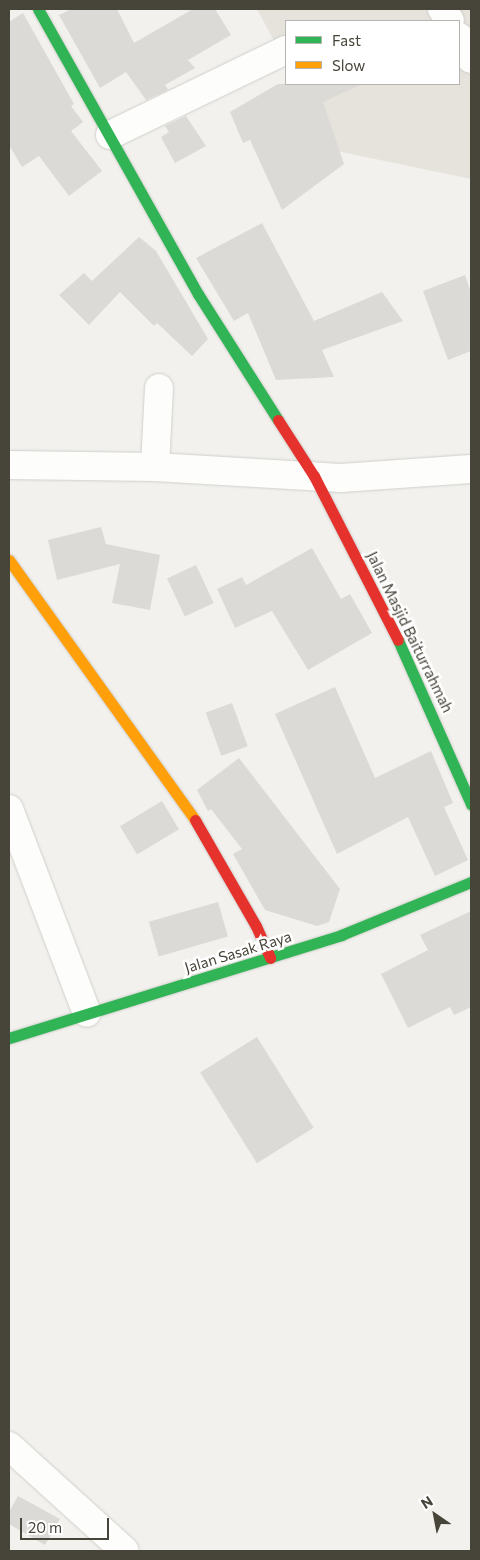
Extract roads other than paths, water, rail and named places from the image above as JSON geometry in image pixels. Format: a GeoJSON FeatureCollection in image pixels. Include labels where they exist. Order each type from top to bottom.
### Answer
{"type":"FeatureCollection","features":[{"type":"Feature","properties":{"kind":"street","name":"Jalan Masjid Baiturrahmah"},"geometry":{"type":"LineString","coordinates":[[38,9],[198,294],[314,476],[407,656],[471,804]]}},
{"type":"Feature","properties":{"kind":"street"},"geometry":{"type":"LineString","coordinates":[[442,9],[449,20]]}},
{"type":"Feature","properties":{"kind":"street"},"geometry":{"type":"LineString","coordinates":[[460,39],[471,59]]}},
{"type":"Feature","properties":{"kind":"street"},"geometry":{"type":"LineString","coordinates":[[110,135],[285,50]]}},
{"type":"Feature","properties":{"kind":"street"},"geometry":{"type":"LineString","coordinates":[[155,467],[159,388]]}},
{"type":"Feature","properties":{"kind":"street"},"geometry":{"type":"LineString","coordinates":[[9,465],[155,467],[314,476],[373,477],[471,469]]}},
{"type":"Feature","properties":{"kind":"street"},"geometry":{"type":"LineString","coordinates":[[9,560],[191,813],[252,918],[270,958]]}},
{"type":"Feature","properties":{"kind":"street"},"geometry":{"type":"LineString","coordinates":[[9,809],[87,1012]]}},
{"type":"Feature","properties":{"kind":"street","name":"Jalan Sasak Raya"},"geometry":{"type":"LineString","coordinates":[[9,1038],[87,1012],[341,935],[471,882]]}},
{"type":"Feature","properties":{"kind":"street"},"geometry":{"type":"LineString","coordinates":[[9,1446],[125,1551]]}}]}
